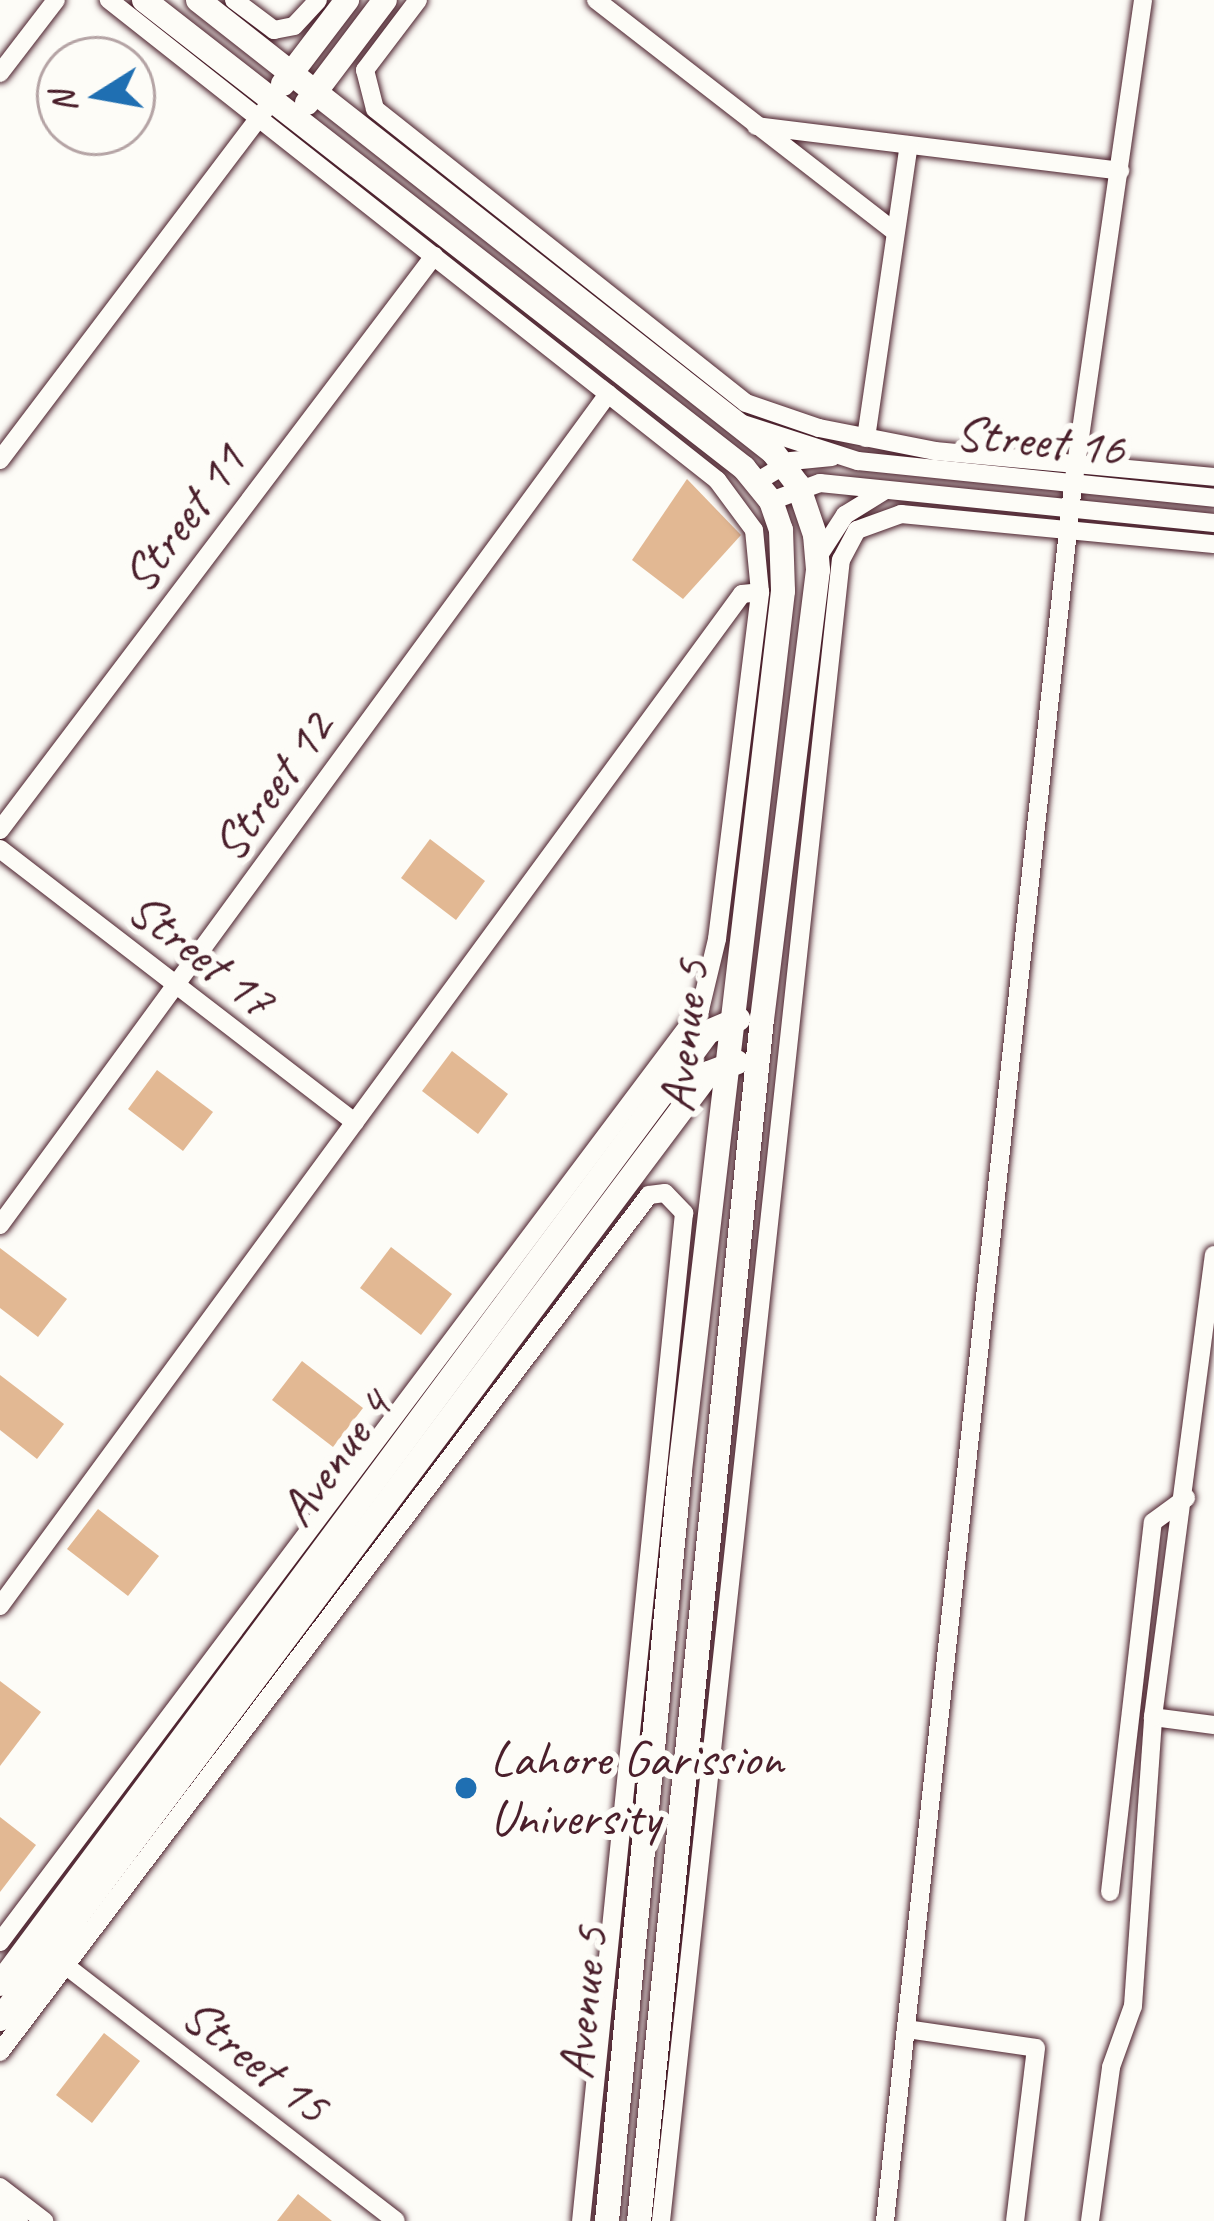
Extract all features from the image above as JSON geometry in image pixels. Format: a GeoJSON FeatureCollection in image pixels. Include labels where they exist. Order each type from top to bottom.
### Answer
{"type":"FeatureCollection","features":[{"type":"Feature","properties":{"kind":"main road"},"geometry":{"type":"LineString","coordinates":[[144,0],[266,110],[296,118],[764,491]]}},
{"type":"Feature","properties":{"kind":"main road"},"geometry":{"type":"LineString","coordinates":[[198,0],[253,30],[292,73],[736,422],[791,475]]}},
{"type":"Feature","properties":{"kind":"main road"},"geometry":{"type":"LineString","coordinates":[[266,110],[292,73],[319,11],[347,0]]}},
{"type":"Feature","properties":{"kind":"main road"},"geometry":{"type":"LineString","coordinates":[[296,118],[385,0]]}},
{"type":"Feature","properties":{"kind":"main road","name":"Avenue 5"},"geometry":{"type":"LineString","coordinates":[[639,2221],[757,1064],[819,555],[791,475]]}},
{"type":"Feature","properties":{"kind":"main road","name":"Avenue 5"},"geometry":{"type":"LineString","coordinates":[[607,2221],[730,1018],[783,591],[781,530],[764,491]]}},
{"type":"Feature","properties":{"kind":"main road"},"geometry":{"type":"LineString","coordinates":[[730,1018],[762,1019]]}},
{"type":"Feature","properties":{"kind":"main road","name":"Avenue 4"},"geometry":{"type":"LineString","coordinates":[[0,1984],[708,1032],[730,1018]]}},
{"type":"Feature","properties":{"kind":"main road"},"geometry":{"type":"LineString","coordinates":[[727,1061],[757,1064]]}},
{"type":"Feature","properties":{"kind":"main road","name":"Avenue 4"},"geometry":{"type":"LineString","coordinates":[[0,2019],[709,1073],[727,1061]]}},
{"type":"Feature","properties":{"kind":"main road"},"geometry":{"type":"LineString","coordinates":[[0,2209],[16,2221]]}},
{"type":"Feature","properties":{"kind":"street"},"geometry":{"type":"LineString","coordinates":[[0,73],[56,0]]}},
{"type":"Feature","properties":{"kind":"street"},"geometry":{"type":"LineString","coordinates":[[0,1942],[7,1918],[700,1010],[717,939],[760,592],[754,530],[733,496],[434,256],[266,110],[109,0]]}},
{"type":"Feature","properties":{"kind":"street"},"geometry":{"type":"LineString","coordinates":[[234,0],[253,30],[284,30],[319,11]]}},
{"type":"Feature","properties":{"kind":"street"},"geometry":{"type":"LineString","coordinates":[[418,0],[365,70],[375,109],[724,389],[779,417],[866,438],[1214,477]]}},
{"type":"Feature","properties":{"kind":"street"},"geometry":{"type":"LineString","coordinates":[[596,0],[895,232]]}},
{"type":"Feature","properties":{"kind":"street"},"geometry":{"type":"LineString","coordinates":[[885,2221],[1073,486],[1143,0]]}},
{"type":"Feature","properties":{"kind":"street"},"geometry":{"type":"LineString","coordinates":[[0,460],[266,110]]}},
{"type":"Feature","properties":{"kind":"street"},"geometry":{"type":"LineString","coordinates":[[754,126],[1120,171]]}},
{"type":"Feature","properties":{"kind":"street"},"geometry":{"type":"LineString","coordinates":[[866,438],[910,145]]}},
{"type":"Feature","properties":{"kind":"street","name":"Street 11"},"geometry":{"type":"LineString","coordinates":[[0,830],[434,256]]}},
{"type":"Feature","properties":{"kind":"street","name":"Street 12"},"geometry":{"type":"LineString","coordinates":[[0,1225],[608,394]]}},
{"type":"Feature","properties":{"kind":"street"},"geometry":{"type":"LineString","coordinates":[[736,422],[814,442],[832,457],[764,491]]}},
{"type":"Feature","properties":{"kind":"street","name":"Street 16"},"geometry":{"type":"LineString","coordinates":[[832,457],[1214,498]]}},
{"type":"Feature","properties":{"kind":"street","name":"Street 16"},"geometry":{"type":"LineString","coordinates":[[791,475],[1070,518],[1214,523]]}},
{"type":"Feature","properties":{"kind":"street","name":"Street 16"},"geometry":{"type":"LineString","coordinates":[[819,555],[845,515],[884,491]]}},
{"type":"Feature","properties":{"kind":"street"},"geometry":{"type":"LineString","coordinates":[[661,2221],[842,560],[857,530],[882,516],[1070,518],[1214,544]]}},
{"type":"Feature","properties":{"kind":"street"},"geometry":{"type":"LineString","coordinates":[[0,1606],[742,594],[760,592]]}},
{"type":"Feature","properties":{"kind":"street","name":"Street 17"},"geometry":{"type":"LineString","coordinates":[[0,850],[356,1122]]}},
{"type":"Feature","properties":{"kind":"street"},"geometry":{"type":"LineString","coordinates":[[0,2052],[649,1195],[674,1197],[684,1213],[673,1347],[581,2221]]}},
{"type":"Feature","properties":{"kind":"street"},"geometry":{"type":"LineString","coordinates":[[1090,2221],[1111,2067],[1133,2006],[1153,1717],[1186,1498],[1214,1255]]}},
{"type":"Feature","properties":{"kind":"street"},"geometry":{"type":"LineString","coordinates":[[1110,1892],[1153,1522],[1186,1498]]}},
{"type":"Feature","properties":{"kind":"street"},"geometry":{"type":"LineString","coordinates":[[1153,1717],[1214,1725]]}},
{"type":"Feature","properties":{"kind":"street","name":"Street 15"},"geometry":{"type":"LineString","coordinates":[[64,1965],[397,2221]]}},
{"type":"Feature","properties":{"kind":"street"},"geometry":{"type":"LineString","coordinates":[[907,2029],[1036,2048],[1015,2221]]}},
{"type":"Feature","properties":{"kind":"street"},"geometry":{"type":"LineString","coordinates":[[0,2187],[44,2221]]}},
{"type":"Feature","properties":{"kind":"building"},"geometry":{"type":"Polygon","coordinates":[[[687,479],[741,535],[683,599],[632,560],[687,479]]]}},
{"type":"Feature","properties":{"kind":"building"},"geometry":{"type":"Polygon","coordinates":[[[430,839],[485,881],[456,920],[401,878],[430,839]]]}},
{"type":"Feature","properties":{"kind":"building"},"geometry":{"type":"Polygon","coordinates":[[[452,1051],[508,1094],[478,1134],[422,1091],[452,1051]]]}},
{"type":"Feature","properties":{"kind":"building"},"geometry":{"type":"Polygon","coordinates":[[[157,1070],[213,1112],[183,1151],[128,1109],[157,1070]]]}},
{"type":"Feature","properties":{"kind":"building"},"geometry":{"type":"Polygon","coordinates":[[[391,1247],[452,1294],[421,1335],[360,1288],[391,1247]]]}},
{"type":"Feature","properties":{"kind":"building"},"geometry":{"type":"Polygon","coordinates":[[[0,1248],[67,1299],[38,1337],[0,1308],[0,1248]]]}},
{"type":"Feature","properties":{"kind":"building"},"geometry":{"type":"Polygon","coordinates":[[[302,1361],[363,1408],[333,1447],[272,1400],[302,1361]]]}},
{"type":"Feature","properties":{"kind":"building"},"geometry":{"type":"Polygon","coordinates":[[[0,1375],[64,1424],[37,1459],[0,1430],[0,1375]]]}},
{"type":"Feature","properties":{"kind":"building"},"geometry":{"type":"Polygon","coordinates":[[[98,1509],[159,1556],[128,1596],[67,1549],[98,1509]]]}},
{"type":"Feature","properties":{"kind":"building"},"geometry":{"type":"Polygon","coordinates":[[[0,1681],[41,1712],[0,1766],[0,1681]]]}},
{"type":"Feature","properties":{"kind":"building"},"geometry":{"type":"Polygon","coordinates":[[[0,1817],[36,1845],[0,1892],[0,1817]]]}},
{"type":"Feature","properties":{"kind":"building"},"geometry":{"type":"Polygon","coordinates":[[[104,2033],[140,2061],[92,2123],[56,2095],[104,2033]]]}},
{"type":"Feature","properties":{"kind":"building"},"geometry":{"type":"Polygon","coordinates":[[[298,2194],[332,2221],[277,2221],[298,2194]]]}},
{"type":"Feature","properties":{"kind":"place","name":"Lahore Garission University"},"geometry":{"type":"Point","coordinates":[466,1788]}}]}
